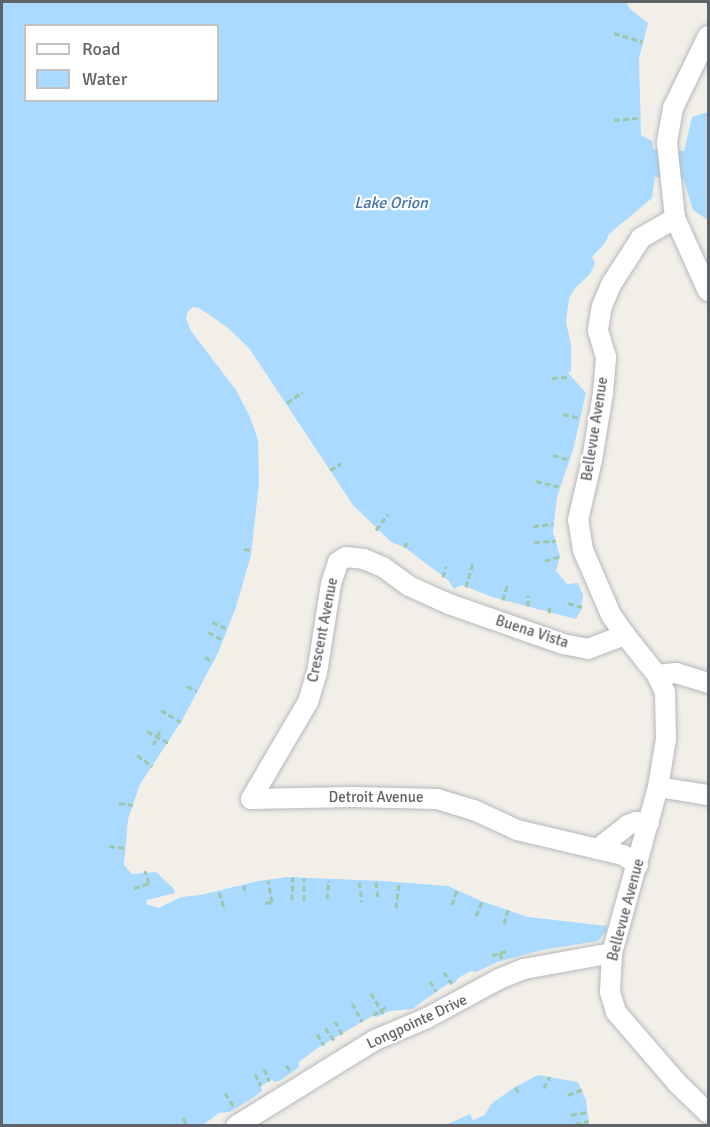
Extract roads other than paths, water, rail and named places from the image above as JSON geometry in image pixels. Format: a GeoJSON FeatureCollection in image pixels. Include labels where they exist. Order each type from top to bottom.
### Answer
{"type":"FeatureCollection","features":[{"type":"Feature","properties":{"kind":"street"},"geometry":{"type":"LineString","coordinates":[[708,36],[673,108],[667,143],[673,209],[708,291]]}},
{"type":"Feature","properties":{"kind":"street","name":"Bellevue Avenue"},"geometry":{"type":"LineString","coordinates":[[625,635],[612,615],[583,550],[578,520],[592,460],[603,393],[606,357],[598,330],[602,306],[612,284],[641,238],[673,209]]}},
{"type":"Feature","properties":{"kind":"street","name":"Buena Vista"},"geometry":{"type":"LineString","coordinates":[[346,557],[364,559],[383,567],[409,586],[449,604],[563,644],[588,649],[625,635]]}},
{"type":"Feature","properties":{"kind":"street","name":"Crescent Avenue"},"geometry":{"type":"LineString","coordinates":[[251,799],[308,702],[317,674],[331,584],[339,562],[346,557]]}},
{"type":"Feature","properties":{"kind":"street"},"geometry":{"type":"LineString","coordinates":[[625,635],[657,675],[676,673],[708,682]]}},
{"type":"Feature","properties":{"kind":"street","name":"Bellevue Avenue"},"geometry":{"type":"LineString","coordinates":[[657,675],[665,692],[666,739],[649,823],[612,953],[610,992],[616,1012],[679,1085],[708,1113]]}},
{"type":"Feature","properties":{"kind":"street"},"geometry":{"type":"LineString","coordinates":[[658,787],[708,795]]}},
{"type":"Feature","properties":{"kind":"street","name":"Detroit Avenue"},"geometry":{"type":"LineString","coordinates":[[251,799],[394,797],[437,799],[467,808],[517,830],[600,847],[623,855],[638,865]]}},
{"type":"Feature","properties":{"kind":"street"},"geometry":{"type":"LineString","coordinates":[[600,847],[628,825],[636,822],[649,823]]}},
{"type":"Feature","properties":{"kind":"street","name":"Longpointe Drive"},"geometry":{"type":"LineString","coordinates":[[235,1117],[375,1040],[427,1018],[499,979],[524,969],[612,953]]}},
{"type":"Feature","properties":{"kind":"street"},"geometry":{"type":"LineString","coordinates":[[705,1125],[708,1122]]}},
{"type":"Feature","properties":{"kind":"water","name":"Lake Orion"},"geometry":{"type":"Polygon","coordinates":[[[2,2],[626,2],[631,10],[648,23],[639,59],[641,135],[652,141],[653,149],[684,151],[692,117],[708,112],[708,220],[693,210],[683,178],[655,177],[652,198],[609,234],[605,243],[592,257],[595,263],[590,274],[576,287],[569,298],[566,322],[571,345],[571,371],[568,373],[586,393],[573,450],[557,497],[553,532],[560,556],[556,571],[567,584],[578,583],[583,595],[581,610],[576,619],[492,597],[462,585],[454,589],[448,580],[404,547],[391,542],[353,505],[249,348],[227,327],[199,308],[193,307],[188,311],[186,318],[191,331],[236,390],[250,417],[258,440],[259,483],[251,555],[236,607],[218,653],[181,722],[140,784],[128,819],[124,865],[132,874],[156,872],[173,888],[175,893],[147,900],[146,904],[159,908],[181,897],[288,877],[383,881],[448,886],[481,901],[528,917],[607,926],[606,932],[598,941],[542,950],[500,961],[476,972],[471,971],[458,978],[455,983],[449,983],[412,1009],[390,1011],[377,1017],[374,1015],[319,1047],[299,1062],[299,1067],[281,1080],[275,1082],[272,1080],[261,1086],[262,1091],[257,1095],[230,1112],[219,1113],[203,1125],[2,1126],[2,2]]]}},
{"type":"Feature","properties":{"kind":"water"},"geometry":{"type":"Polygon","coordinates":[[[538,1075],[578,1082],[586,1100],[589,1125],[446,1125],[470,1114],[473,1120],[485,1115],[491,1104],[515,1087],[538,1075]]]}}]}
